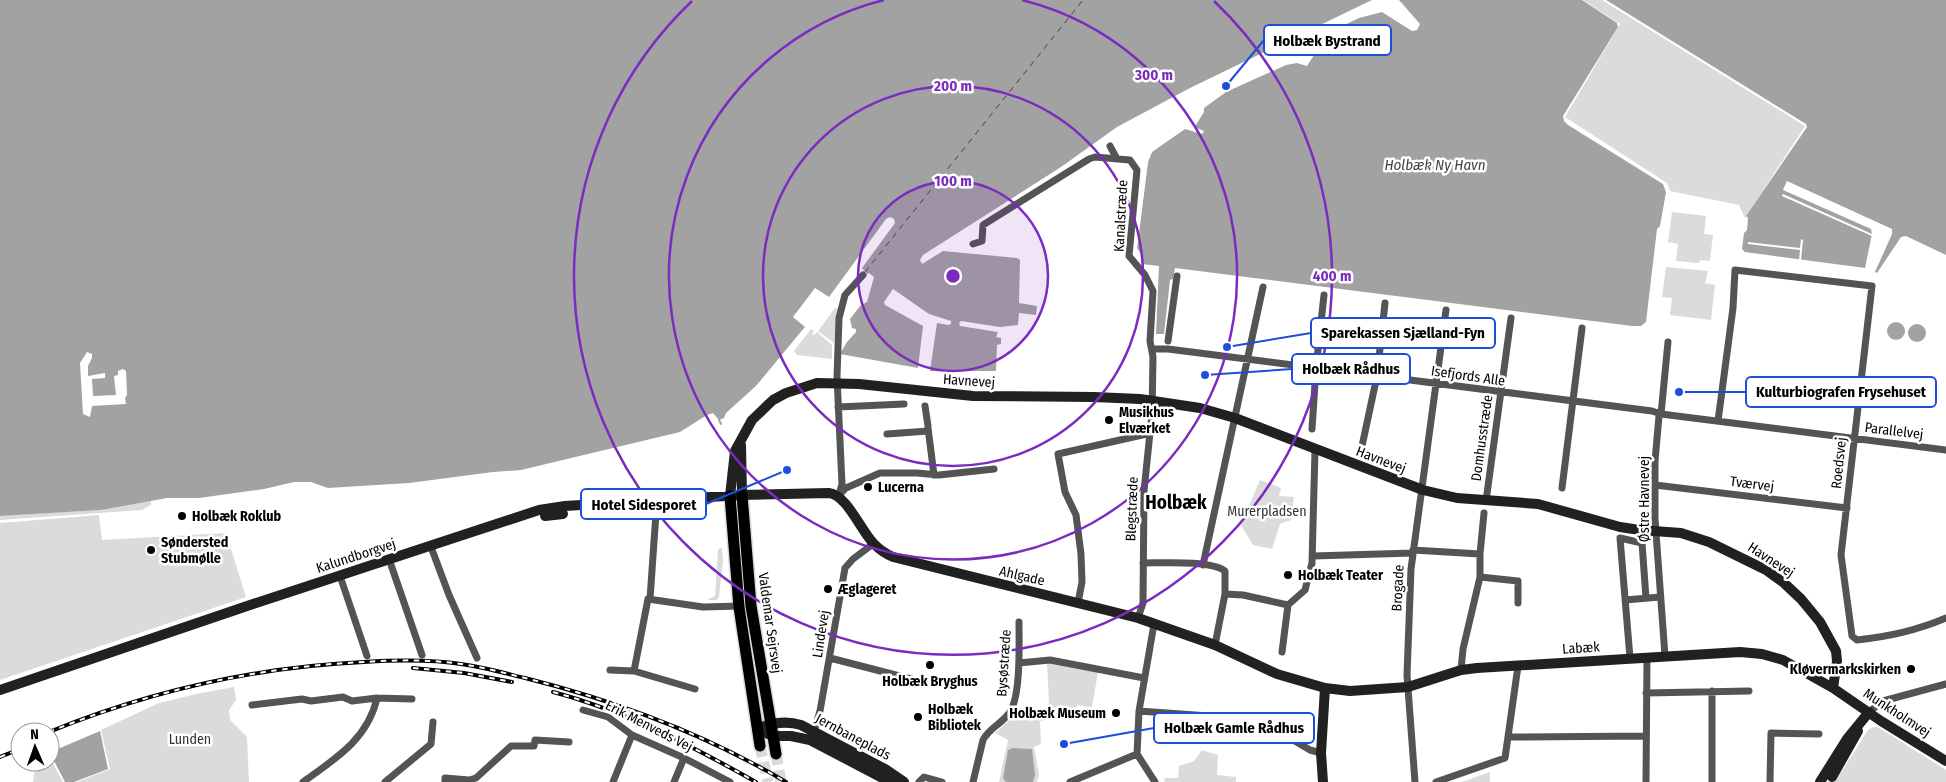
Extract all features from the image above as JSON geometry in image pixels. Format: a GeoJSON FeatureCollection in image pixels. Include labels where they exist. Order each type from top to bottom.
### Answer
{"type":"FeatureCollection","features":[{"type":"Feature","properties":{"kind":"main road","name":"Valdemar Sejrsvej"},"geometry":{"type":"LineString","coordinates":[[742,495],[745,606],[776,754]]}},
{"type":"Feature","properties":{"kind":"main road","name":"Valdemar Sejrsvej"},"geometry":{"type":"LineString","coordinates":[[730,496],[745,606],[760,746]]}},
{"type":"Feature","properties":{"kind":"street"},"geometry":{"type":"LineString","coordinates":[[1110,146],[1117,159]]}},
{"type":"Feature","properties":{"kind":"street","name":"Kanalstræde"},"geometry":{"type":"LineString","coordinates":[[973,244],[982,241],[983,225],[1089,159],[1095,157],[1130,160],[1137,170],[1129,256],[1149,274],[1153,291],[1150,341],[1152,349],[1153,400]]}},
{"type":"Feature","properties":{"kind":"street","name":"Roedsvej"},"geometry":{"type":"LineString","coordinates":[[1718,421],[1735,270],[1872,286],[1841,563],[1852,636],[1857,640],[1917,629],[1946,618]]}},
{"type":"Feature","properties":{"kind":"street"},"geometry":{"type":"LineString","coordinates":[[839,496],[842,484],[837,382],[839,318],[845,295],[863,275]]}},
{"type":"Feature","properties":{"kind":"street"},"geometry":{"type":"LineString","coordinates":[[1168,341],[1177,276]]}},
{"type":"Feature","properties":{"kind":"street"},"geometry":{"type":"LineString","coordinates":[[1202,565],[1263,287]]}},
{"type":"Feature","properties":{"kind":"street"},"geometry":{"type":"LineString","coordinates":[[1312,429],[1324,295]]}},
{"type":"Feature","properties":{"kind":"street"},"geometry":{"type":"LineString","coordinates":[[1362,446],[1377,376],[1385,303]]}},
{"type":"Feature","properties":{"kind":"street","name":"Brogade"},"geometry":{"type":"LineString","coordinates":[[1415,782],[1408,687],[1413,551],[1423,490],[1446,310]]}},
{"type":"Feature","properties":{"kind":"street","name":"Domhusstræde"},"geometry":{"type":"LineString","coordinates":[[1486,501],[1511,318]]}},
{"type":"Feature","properties":{"kind":"street"},"geometry":{"type":"LineString","coordinates":[[1562,488],[1582,328]]}},
{"type":"Feature","properties":{"kind":"street","name":"Østre Havnevej"},"geometry":{"type":"LineString","coordinates":[[1665,656],[1654,485],[1668,342]]}},
{"type":"Feature","properties":{"kind":"street","name":"Isefjords Alle"},"geometry":{"type":"LineString","coordinates":[[1152,349],[1168,349],[1652,411],[1661,414]]}},
{"type":"Feature","properties":{"kind":"street","name":"Havnevej"},"geometry":{"type":"LineString","coordinates":[[730,496],[733,458],[736,447],[750,423],[760,411],[786,393],[817,383],[837,382],[973,396],[1094,397],[1153,400],[1200,408],[1235,418],[1423,490],[1457,498],[1538,504],[1620,527],[1681,533],[1709,542],[1742,557],[1784,583],[1801,599],[1820,622],[1833,644],[1837,661],[1834,688]]}},
{"type":"Feature","properties":{"kind":"street","name":"Blegstræde"},"geometry":{"type":"LineString","coordinates":[[1138,618],[1143,603],[1144,491],[1153,400]]}},
{"type":"Feature","properties":{"kind":"street"},"geometry":{"type":"LineString","coordinates":[[838,407],[904,404]]}},
{"type":"Feature","properties":{"kind":"street"},"geometry":{"type":"LineString","coordinates":[[925,406],[934,475]]}},
{"type":"Feature","properties":{"kind":"street","name":"Parallelvej"},"geometry":{"type":"LineString","coordinates":[[1661,414],[1946,450]]}},
{"type":"Feature","properties":{"kind":"street"},"geometry":{"type":"LineString","coordinates":[[887,434],[928,428]]}},
{"type":"Feature","properties":{"kind":"street"},"geometry":{"type":"LineString","coordinates":[[1078,603],[1082,582],[1081,554],[1076,515],[1065,492],[1058,454],[1151,433]]}},
{"type":"Feature","properties":{"kind":"street","name":"Havnevej"},"geometry":{"type":"LineString","coordinates":[[742,495],[740,458],[743,437]]}},
{"type":"Feature","properties":{"kind":"street"},"geometry":{"type":"LineString","coordinates":[[1282,652],[1288,605],[1305,590],[1313,556],[1312,523],[1315,450]]}},
{"type":"Feature","properties":{"kind":"street"},"geometry":{"type":"LineString","coordinates":[[839,496],[846,488],[880,473],[934,475],[994,469]]}},
{"type":"Feature","properties":{"kind":"street","name":"Tværvej"},"geometry":{"type":"LineString","coordinates":[[1654,485],[1847,508]]}},
{"type":"Feature","properties":{"kind":"street"},"geometry":{"type":"LineString","coordinates":[[730,496],[829,493],[839,496]]}},
{"type":"Feature","properties":{"kind":"street","name":"Kalundborgvej"},"geometry":{"type":"LineString","coordinates":[[0,690],[539,510],[566,506],[730,496]]}},
{"type":"Feature","properties":{"kind":"street","name":"Ahlgade"},"geometry":{"type":"LineString","coordinates":[[839,496],[873,544],[893,558],[1138,618],[1215,645],[1277,674],[1325,688]]}},
{"type":"Feature","properties":{"kind":"street"},"geometry":{"type":"LineString","coordinates":[[1461,670],[1463,648],[1480,577],[1484,512]]}},
{"type":"Feature","properties":{"kind":"street"},"geometry":{"type":"LineString","coordinates":[[634,671],[649,599],[656,513]]}},
{"type":"Feature","properties":{"kind":"street"},"geometry":{"type":"LineString","coordinates":[[524,515],[536,518],[563,514]]}},
{"type":"Feature","properties":{"kind":"street"},"geometry":{"type":"LineString","coordinates":[[1630,658],[1620,538],[1642,543],[1646,598]]}},
{"type":"Feature","properties":{"kind":"street","name":"Lindevej"},"geometry":{"type":"LineString","coordinates":[[812,736],[820,711],[845,568],[853,559],[873,544]]}},
{"type":"Feature","properties":{"kind":"street"},"geometry":{"type":"LineString","coordinates":[[432,546],[449,595],[477,658]]}},
{"type":"Feature","properties":{"kind":"street"},"geometry":{"type":"LineString","coordinates":[[1313,556],[1413,551],[1480,554]]}},
{"type":"Feature","properties":{"kind":"street"},"geometry":{"type":"LineString","coordinates":[[389,559],[422,655]]}},
{"type":"Feature","properties":{"kind":"street"},"geometry":{"type":"LineString","coordinates":[[1144,564],[1202,565],[1220,567],[1225,571],[1225,594],[1215,645]]}},
{"type":"Feature","properties":{"kind":"street"},"geometry":{"type":"LineString","coordinates":[[340,576],[367,656]]}},
{"type":"Feature","properties":{"kind":"street"},"geometry":{"type":"LineString","coordinates":[[1480,577],[1518,581],[1518,603]]}},
{"type":"Feature","properties":{"kind":"street"},"geometry":{"type":"LineString","coordinates":[[1225,594],[1243,594],[1288,605]]}},
{"type":"Feature","properties":{"kind":"street"},"geometry":{"type":"LineString","coordinates":[[1625,600],[1660,597]]}},
{"type":"Feature","properties":{"kind":"street"},"geometry":{"type":"LineString","coordinates":[[649,599],[703,608],[745,606]]}},
{"type":"Feature","properties":{"kind":"street","name":"Bysøstræde"},"geometry":{"type":"LineString","coordinates":[[973,782],[986,734],[1006,717],[1012,708],[1019,663],[1019,622]]}},
{"type":"Feature","properties":{"kind":"street"},"geometry":{"type":"LineString","coordinates":[[1154,624],[1139,710],[1137,754],[1155,782]]}},
{"type":"Feature","properties":{"kind":"street","name":"Labæk"},"geometry":{"type":"LineString","coordinates":[[1325,688],[1350,691],[1408,687],[1461,670],[1740,652],[1762,654],[1783,660],[1834,688]]}},
{"type":"Feature","properties":{"kind":"street"},"geometry":{"type":"LineString","coordinates":[[1646,782],[1647,657]]}},
{"type":"Feature","properties":{"kind":"street"},"geometry":{"type":"LineString","coordinates":[[830,658],[919,681]]}},
{"type":"Feature","properties":{"kind":"street"},"geometry":{"type":"LineString","coordinates":[[1019,663],[1050,660],[1144,678]]}},
{"type":"Feature","properties":{"kind":"street"},"geometry":{"type":"LineString","coordinates":[[1436,782],[1505,758],[1518,666]]}},
{"type":"Feature","properties":{"kind":"street"},"geometry":{"type":"LineString","coordinates":[[610,670],[634,671],[695,689]]}},
{"type":"Feature","properties":{"kind":"street"},"geometry":{"type":"LineString","coordinates":[[1820,782],[1847,739],[1869,712],[1883,701],[1946,684]]}},
{"type":"Feature","properties":{"kind":"street"},"geometry":{"type":"LineString","coordinates":[[1323,782],[1321,753],[1325,688]]}},
{"type":"Feature","properties":{"kind":"street","name":"Munkholmvej"},"geometry":{"type":"LineString","coordinates":[[1834,688],[1946,761]]}},
{"type":"Feature","properties":{"kind":"street"},"geometry":{"type":"LineString","coordinates":[[1712,691],[1712,782]]}},
{"type":"Feature","properties":{"kind":"street"},"geometry":{"type":"LineString","coordinates":[[1646,693],[1749,691]]}},
{"type":"Feature","properties":{"kind":"street"},"geometry":{"type":"LineString","coordinates":[[252,705],[302,699],[311,701],[343,697],[352,701],[377,698],[412,699]]}},
{"type":"Feature","properties":{"kind":"street"},"geometry":{"type":"LineString","coordinates":[[303,782],[348,749],[358,738],[370,720],[377,698]]}},
{"type":"Feature","properties":{"kind":"street","name":"Erik Menveds Vej"},"geometry":{"type":"LineString","coordinates":[[583,710],[608,717],[632,735],[684,758],[730,782]]}},
{"type":"Feature","properties":{"kind":"street"},"geometry":{"type":"LineString","coordinates":[[1139,710],[1222,718],[1268,725],[1310,750],[1321,753]]}},
{"type":"Feature","properties":{"kind":"street"},"geometry":{"type":"LineString","coordinates":[[1828,782],[1852,744],[1869,712]]}},
{"type":"Feature","properties":{"kind":"street"},"geometry":{"type":"LineString","coordinates":[[385,782],[431,744],[433,722]]}},
{"type":"Feature","properties":{"kind":"street","name":"Jernbaneplads"},"geometry":{"type":"LineString","coordinates":[[757,729],[771,723],[793,723],[890,782]]}},
{"type":"Feature","properties":{"kind":"street","name":"Jernbaneplads"},"geometry":{"type":"LineString","coordinates":[[757,729],[773,736],[812,736],[885,769],[902,781]]}},
{"type":"Feature","properties":{"kind":"street"},"geometry":{"type":"LineString","coordinates":[[1770,782],[1771,733],[1819,734]]}},
{"type":"Feature","properties":{"kind":"street"},"geometry":{"type":"LineString","coordinates":[[613,782],[632,735]]}},
{"type":"Feature","properties":{"kind":"street"},"geometry":{"type":"LineString","coordinates":[[1509,737],[1646,736]]}},
{"type":"Feature","properties":{"kind":"street"},"geometry":{"type":"LineString","coordinates":[[445,782],[445,778],[469,780],[476,778],[511,746],[534,746],[534,740],[569,742]]}},
{"type":"Feature","properties":{"kind":"street"},"geometry":{"type":"LineString","coordinates":[[1070,782],[1137,754]]}},
{"type":"Feature","properties":{"kind":"street"},"geometry":{"type":"LineString","coordinates":[[674,782],[684,758]]}},
{"type":"Feature","properties":{"kind":"street"},"geometry":{"type":"LineString","coordinates":[[922,780],[942,782]]}},
{"type":"Feature","properties":{"kind":"green space"},"geometry":{"type":"Polygon","coordinates":[[[1583,0],[1602,0],[1805,126],[1745,218],[1739,205],[1670,191],[1667,183],[1565,117],[1620,24],[1583,0]]]}},
{"type":"Feature","properties":{"kind":"green space"},"geometry":{"type":"Polygon","coordinates":[[[1672,212],[1706,216],[1704,234],[1713,235],[1710,261],[1700,260],[1699,263],[1676,261],[1678,244],[1668,242],[1672,212]]]}},
{"type":"Feature","properties":{"kind":"green space"},"geometry":{"type":"Polygon","coordinates":[[[1666,267],[1708,271],[1705,283],[1715,285],[1711,320],[1670,315],[1672,298],[1662,297],[1666,267]]]}},
{"type":"Feature","properties":{"kind":"green space"},"geometry":{"type":"Polygon","coordinates":[[[835,308],[837,309],[834,343],[818,331],[835,308]]]}},
{"type":"Feature","properties":{"kind":"green space"},"geometry":{"type":"Polygon","coordinates":[[[811,329],[814,331],[812,334],[814,335],[817,332],[832,345],[832,359],[797,355],[794,351],[811,329]]]}},
{"type":"Feature","properties":{"kind":"green space","name":"Murerpladsen"},"geometry":{"type":"Polygon","coordinates":[[[1260,480],[1281,488],[1279,496],[1294,497],[1291,520],[1280,524],[1272,549],[1253,545],[1241,525],[1260,480]]]}},
{"type":"Feature","properties":{"kind":"green space"},"geometry":{"type":"Polygon","coordinates":[[[151,500],[151,505],[142,510],[0,520],[0,516],[101,510],[151,500]]]}},
{"type":"Feature","properties":{"kind":"green space"},"geometry":{"type":"Polygon","coordinates":[[[99,515],[102,540],[226,533],[246,597],[0,680],[0,523],[99,515]]]}},
{"type":"Feature","properties":{"kind":"green space"},"geometry":{"type":"Polygon","coordinates":[[[722,548],[723,561],[719,597],[717,600],[707,600],[715,596],[718,549],[722,548]]]}},
{"type":"Feature","properties":{"kind":"green space"},"geometry":{"type":"Polygon","coordinates":[[[1047,663],[1098,672],[1092,707],[1077,705],[1074,714],[1040,721],[1041,744],[1034,747],[1039,775],[1037,782],[999,782],[1008,740],[995,733],[1012,718],[1017,708],[1041,712],[1047,710],[1049,701],[1047,663]]]}},
{"type":"Feature","properties":{"kind":"green space","name":"Lunden"},"geometry":{"type":"Polygon","coordinates":[[[234,687],[236,700],[229,710],[230,720],[247,737],[249,782],[77,782],[110,769],[101,730],[159,703],[234,687]]]}},
{"type":"Feature","properties":{"kind":"green space"},"geometry":{"type":"Polygon","coordinates":[[[1878,727],[1946,770],[1946,782],[1835,782],[1868,730],[1878,727]]]}},
{"type":"Feature","properties":{"kind":"green space"},"geometry":{"type":"Polygon","coordinates":[[[1202,750],[1218,755],[1217,775],[1236,777],[1236,782],[1164,782],[1165,778],[1178,778],[1179,766],[1194,761],[1202,750]]]}},
{"type":"Feature","properties":{"kind":"green space"},"geometry":{"type":"Polygon","coordinates":[[[34,772],[58,772],[63,782],[33,782],[34,772]]]}},
{"type":"Feature","properties":{"kind":"green space"},"geometry":{"type":"Polygon","coordinates":[[[1490,772],[1490,782],[1462,782],[1490,772]]]}},
{"type":"Feature","properties":{"kind":"water"},"geometry":{"type":"Polygon","coordinates":[[[0,0],[1372,0],[1190,88],[1117,127],[1061,167],[923,255],[920,260],[922,264],[943,251],[1017,258],[1020,260],[1019,303],[1037,306],[1036,315],[1019,313],[1018,325],[1000,327],[961,321],[959,323],[960,326],[998,332],[996,337],[1001,338],[1001,344],[997,345],[996,371],[930,371],[937,323],[948,325],[951,324],[951,321],[929,314],[893,289],[884,302],[885,305],[923,326],[918,368],[840,354],[856,332],[856,329],[852,328],[850,319],[860,306],[867,302],[874,277],[869,273],[867,274],[862,268],[895,223],[894,219],[890,217],[886,219],[829,297],[815,288],[793,317],[805,327],[757,385],[726,413],[724,418],[719,420],[713,413],[680,432],[521,470],[409,483],[328,488],[311,482],[294,482],[264,489],[199,498],[167,498],[101,510],[0,516],[0,0]]]}},
{"type":"Feature","properties":{"kind":"water","name":"Holbæk Ny Havn"},"geometry":{"type":"Polygon","coordinates":[[[1399,0],[1582,0],[1617,23],[1618,27],[1563,116],[1564,121],[1568,125],[1663,184],[1666,192],[1660,226],[1657,229],[1646,322],[1641,326],[1632,326],[1175,268],[1173,279],[1170,280],[1164,334],[1156,334],[1159,266],[1142,264],[1143,257],[1137,248],[1148,160],[1152,152],[1185,128],[1194,128],[1204,112],[1204,108],[1226,92],[1286,65],[1297,63],[1307,66],[1328,33],[1359,18],[1382,12],[1412,31],[1417,30],[1420,24],[1399,0]]]}},
{"type":"Feature","properties":{"kind":"water"},"geometry":{"type":"Polygon","coordinates":[[[1606,0],[1946,0],[1946,255],[1906,236],[1901,237],[1877,273],[1875,272],[1892,234],[1892,229],[1787,181],[1783,190],[1871,229],[1872,234],[1865,268],[1745,252],[1742,249],[1744,233],[1747,230],[1748,218],[1746,216],[1807,127],[1806,124],[1606,0]]]}},
{"type":"Feature","properties":{"kind":"water"},"geometry":{"type":"Polygon","coordinates":[[[1896,322],[1902,325],[1905,331],[1902,337],[1896,340],[1890,337],[1887,331],[1890,325],[1896,322]]]}},
{"type":"Feature","properties":{"kind":"water"},"geometry":{"type":"Polygon","coordinates":[[[1917,324],[1923,327],[1926,333],[1923,339],[1917,342],[1911,339],[1908,333],[1911,327],[1917,324]]]}},
{"type":"Feature","properties":{"kind":"water"},"geometry":{"type":"Polygon","coordinates":[[[100,731],[108,769],[74,782],[65,782],[60,772],[60,748],[100,731]]]}},
{"type":"Feature","properties":{"kind":"water"},"geometry":{"type":"Polygon","coordinates":[[[1013,748],[1032,749],[1035,775],[1033,782],[1006,782],[1003,778],[1008,750],[1013,748]]]}},
{"type":"Feature","properties":{"kind":"pier"},"geometry":{"type":"Polygon","coordinates":[[[1184,126],[1192,126],[1204,131],[1202,134],[1185,129],[1152,152],[1148,162],[1137,248],[1135,245],[1147,154],[1160,142],[1184,126]]]}},
{"type":"Feature","properties":{"kind":"pier"},"geometry":{"type":"Polygon","coordinates":[[[1783,194],[1872,234],[1872,236],[1782,196],[1783,194]]]}},
{"type":"Feature","properties":{"kind":"pier"},"geometry":{"type":"Polygon","coordinates":[[[1801,239],[1803,240],[1801,260],[1799,260],[1800,250],[1748,244],[1748,242],[1800,248],[1801,239]]]}},
{"type":"Feature","properties":{"kind":"pier"},"geometry":{"type":"Polygon","coordinates":[[[805,327],[782,359],[746,399],[757,385],[805,327]]]}},
{"type":"Feature","properties":{"kind":"pier"},"geometry":{"type":"Polygon","coordinates":[[[87,352],[92,354],[88,366],[88,376],[105,373],[105,378],[92,379],[93,396],[116,395],[114,376],[118,375],[118,371],[123,369],[126,371],[126,404],[92,406],[90,417],[83,414],[80,363],[87,352]]]}},
{"type":"Feature","properties":{"kind":"waterway"},"geometry":{"type":"LineString","coordinates":[[719,420],[721,424]]}},
{"type":"Feature","properties":{"kind":"ferry route"},"geometry":{"type":"LineString","coordinates":[[865,272],[1083,0]]}},
{"type":"Feature","properties":{"kind":"tunnel"},"geometry":{"type":"LineString","coordinates":[[760,746],[768,782]]}},
{"type":"Feature","properties":{"kind":"tunnel"},"geometry":{"type":"LineString","coordinates":[[776,754],[781,782]]}},
{"type":"Feature","properties":{"kind":"railway"},"geometry":{"type":"LineString","coordinates":[[60,728],[126,704],[165,693],[283,669],[388,661],[437,661],[477,667],[525,678],[627,708],[692,734],[786,782]]}},
{"type":"Feature","properties":{"kind":"railway"},"geometry":{"type":"LineString","coordinates":[[413,668],[464,673],[512,682]]}},
{"type":"Feature","properties":{"kind":"railway"},"geometry":{"type":"LineString","coordinates":[[553,692],[632,719],[707,755],[756,782]]}},
{"type":"Feature","properties":{"kind":"railway"},"geometry":{"type":"LineString","coordinates":[[0,757],[10,753]]}},
{"type":"Feature","properties":{"kind":"place","name":"Holbæk Bystrand"},"geometry":{"type":"Point","coordinates":[1226,86]}},
{"type":"Feature","properties":{"kind":"place","name":"Sparekassen Sjælland-Fyn"},"geometry":{"type":"Point","coordinates":[1227,347]}},
{"type":"Feature","properties":{"kind":"place","name":"Holbæk Rådhus"},"geometry":{"type":"Point","coordinates":[1205,375]}},
{"type":"Feature","properties":{"kind":"place","name":"Kulturbiografen Frysehuset"},"geometry":{"type":"Point","coordinates":[1679,392]}},
{"type":"Feature","properties":{"kind":"place","name":"Musikhus Elværket"},"geometry":{"type":"Point","coordinates":[1109,420]}},
{"type":"Feature","properties":{"kind":"place","name":"Hotel Sidesporet"},"geometry":{"type":"Point","coordinates":[787,470]}},
{"type":"Feature","properties":{"kind":"place","name":"Lucerna"},"geometry":{"type":"Point","coordinates":[868,487]}},
{"type":"Feature","properties":{"kind":"place","name":"Holbæk Roklub"},"geometry":{"type":"Point","coordinates":[182,516]}},
{"type":"Feature","properties":{"kind":"place","name":"Søndersted Stubmølle"},"geometry":{"type":"Point","coordinates":[151,550]}},
{"type":"Feature","properties":{"kind":"place","name":"Holbæk Teater"},"geometry":{"type":"Point","coordinates":[1288,575]}},
{"type":"Feature","properties":{"kind":"place","name":"Æglageret"},"geometry":{"type":"Point","coordinates":[828,589]}},
{"type":"Feature","properties":{"kind":"place","name":"Holbæk Bryghus"},"geometry":{"type":"Point","coordinates":[930,665]}},
{"type":"Feature","properties":{"kind":"place","name":"Kløvermarkskirken"},"geometry":{"type":"Point","coordinates":[1911,669]}},
{"type":"Feature","properties":{"kind":"place","name":"Holbæk Museum"},"geometry":{"type":"Point","coordinates":[1116,713]}},
{"type":"Feature","properties":{"kind":"place","name":"Holbæk Bibliotek"},"geometry":{"type":"Point","coordinates":[918,717]}},
{"type":"Feature","properties":{"kind":"place","name":"Holbæk Gamle Rådhus"},"geometry":{"type":"Point","coordinates":[1064,744]}},
{"type":"Feature","properties":{"kind":"district","name":"Holbæk"},"geometry":{"type":"Point","coordinates":[1176,502]}}]}
